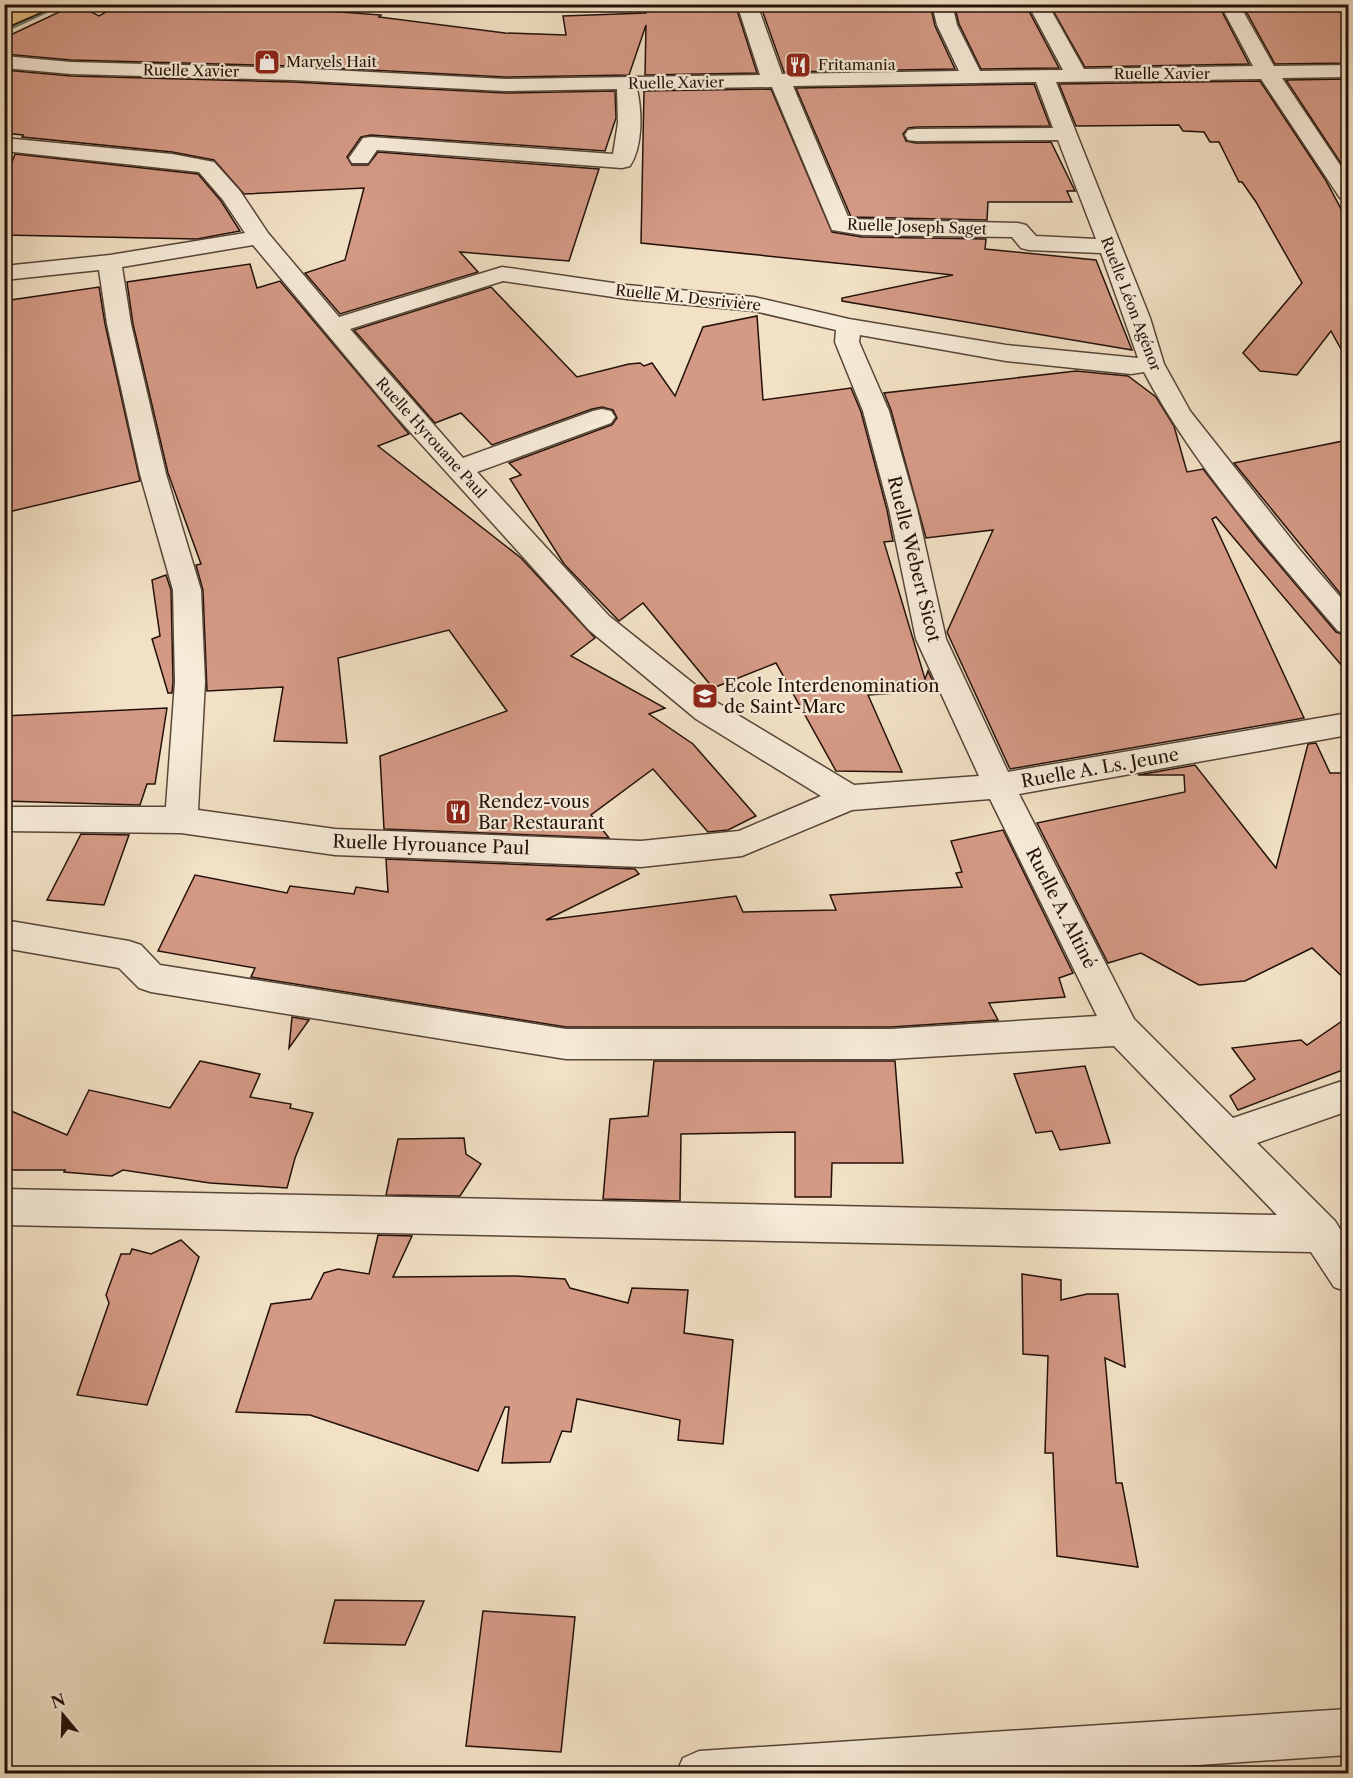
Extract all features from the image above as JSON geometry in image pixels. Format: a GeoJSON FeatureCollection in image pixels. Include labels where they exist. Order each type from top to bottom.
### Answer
{"type":"FeatureCollection","features":[{"type":"Feature","properties":{"kind":"main road"},"geometry":{"type":"LineString","coordinates":[[4,22],[43,4]]}},
{"type":"Feature","properties":{"kind":"street"},"geometry":{"type":"LineString","coordinates":[[747,4],[776,80]]}},
{"type":"Feature","properties":{"kind":"street"},"geometry":{"type":"LineString","coordinates":[[942,4],[947,25],[972,76]]}},
{"type":"Feature","properties":{"kind":"street"},"geometry":{"type":"LineString","coordinates":[[1229,4],[1250,46],[1348,193]]}},
{"type":"Feature","properties":{"kind":"street"},"geometry":{"type":"LineString","coordinates":[[1041,10],[1072,64],[1075,74]]}},
{"type":"Feature","properties":{"kind":"street","name":"Ruelle Xavier"},"geometry":{"type":"LineString","coordinates":[[4,62],[71,68],[293,74],[434,83],[626,84],[1042,74],[1348,71]]}},
{"type":"Feature","properties":{"kind":"street","name":"Ruelle Léon Agénor"},"geometry":{"type":"LineString","coordinates":[[1042,74],[1110,246],[1152,364],[1179,414],[1289,556],[1348,624]]}},
{"type":"Feature","properties":{"kind":"street","name":"Ruelle Joseph Saget"},"geometry":{"type":"LineString","coordinates":[[776,80],[840,225],[862,228],[1018,230],[1029,243],[1110,246]]}},
{"type":"Feature","properties":{"kind":"street"},"geometry":{"type":"LineString","coordinates":[[626,84],[630,103],[627,143],[622,161],[628,183]]}},
{"type":"Feature","properties":{"kind":"street"},"geometry":{"type":"LineString","coordinates":[[916,135],[1066,134]]}},
{"type":"Feature","properties":{"kind":"street"},"geometry":{"type":"LineString","coordinates":[[360,158],[370,143],[622,161]]}},
{"type":"Feature","properties":{"kind":"street","name":"Ruelle Hyrouane Paul"},"geometry":{"type":"LineString","coordinates":[[4,144],[172,160],[206,167],[232,196],[259,237],[403,408],[599,623],[707,711],[849,798]]}},
{"type":"Feature","properties":{"kind":"street"},"geometry":{"type":"LineString","coordinates":[[4,273],[110,262],[259,237]]}},
{"type":"Feature","properties":{"kind":"street"},"geometry":{"type":"LineString","coordinates":[[110,262],[119,324],[153,474],[187,590],[190,682],[181,820]]}},
{"type":"Feature","properties":{"kind":"street","name":"Ruelle M. Desrivière"},"geometry":{"type":"LineString","coordinates":[[335,326],[502,274],[627,292],[754,304],[849,326],[1006,353],[1131,366],[1152,364]]}},
{"type":"Feature","properties":{"kind":"street","name":"Ruelle Webert Sicot"},"geometry":{"type":"LineString","coordinates":[[849,326],[848,342],[876,411],[903,509],[931,639],[999,786]]}},
{"type":"Feature","properties":{"kind":"street"},"geometry":{"type":"LineString","coordinates":[[459,469],[602,417]]}},
{"type":"Feature","properties":{"kind":"street","name":"Ruelle A. Ls. Jeune"},"geometry":{"type":"LineString","coordinates":[[849,798],[999,786],[1348,724]]}},
{"type":"Feature","properties":{"kind":"street","name":"Ruelle A. Altiné"},"geometry":{"type":"LineString","coordinates":[[999,786],[1122,1030],[1321,1234],[1348,1274]]}},
{"type":"Feature","properties":{"kind":"street","name":"Ruelle Hyrouance Paul"},"geometry":{"type":"LineString","coordinates":[[4,819],[181,820],[335,842],[641,854],[742,843],[849,798]]}},
{"type":"Feature","properties":{"kind":"street"},"geometry":{"type":"LineString","coordinates":[[4,934],[129,955],[151,978],[566,1044],[891,1044],[1122,1030]]}},
{"type":"Feature","properties":{"kind":"street"},"geometry":{"type":"LineString","coordinates":[[1227,1137],[1348,1095]]}},
{"type":"Feature","properties":{"kind":"street"},"geometry":{"type":"LineString","coordinates":[[4,1207],[1321,1234]]}},
{"type":"Feature","properties":{"kind":"street"},"geometry":{"type":"LineString","coordinates":[[699,1773],[1348,1732]]}},
{"type":"Feature","properties":{"kind":"building"},"geometry":{"type":"Polygon","coordinates":[[[76,4],[99,16],[120,4],[332,4],[328,11],[381,15],[379,17],[505,33],[566,35],[563,16],[646,13],[646,4],[735,4],[757,73],[645,75],[646,25],[629,75],[505,77],[293,66],[71,60],[4,54],[4,38],[76,4]]]}},
{"type":"Feature","properties":{"kind":"building"},"geometry":{"type":"Polygon","coordinates":[[[760,4],[843,4],[844,9],[931,8],[935,26],[955,69],[784,72],[760,4]]]}},
{"type":"Feature","properties":{"kind":"building"},"geometry":{"type":"Polygon","coordinates":[[[1057,4],[1218,4],[1249,64],[1085,67],[1051,7],[1061,7],[1057,4]]]}},
{"type":"Feature","properties":{"kind":"building"},"geometry":{"type":"Polygon","coordinates":[[[1242,4],[1348,4],[1348,63],[1275,64],[1242,4]]]}},
{"type":"Feature","properties":{"kind":"building"},"geometry":{"type":"Polygon","coordinates":[[[1032,7],[1029,11],[1059,68],[981,69],[959,24],[955,8],[1032,7]]]}},
{"type":"Feature","properties":{"kind":"building"},"geometry":{"type":"Polygon","coordinates":[[[4,70],[71,76],[293,82],[505,93],[615,91],[616,118],[605,151],[371,135],[361,137],[347,157],[352,165],[368,165],[378,152],[599,169],[569,261],[460,252],[478,272],[340,314],[305,273],[345,260],[364,188],[244,194],[214,160],[172,152],[22,137],[23,135],[4,133],[4,70]]]}},
{"type":"Feature","properties":{"kind":"building"},"geometry":{"type":"Polygon","coordinates":[[[1348,79],[1348,174],[1286,80],[1348,79]]]}},
{"type":"Feature","properties":{"kind":"building"},"geometry":{"type":"Polygon","coordinates":[[[1260,81],[1325,179],[1348,222],[1348,362],[1331,331],[1297,375],[1260,371],[1243,353],[1302,283],[1256,202],[1242,182],[1239,182],[1219,142],[1210,142],[1204,132],[1183,131],[1179,125],[1076,126],[1059,84],[1260,81]]]}},
{"type":"Feature","properties":{"kind":"building"},"geometry":{"type":"Polygon","coordinates":[[[1034,84],[1050,126],[916,127],[908,128],[903,134],[906,141],[916,143],[1051,142],[1075,191],[1067,191],[1072,202],[988,202],[987,220],[851,217],[796,88],[1034,84]]]}},
{"type":"Feature","properties":{"kind":"building"},"geometry":{"type":"Polygon","coordinates":[[[771,89],[832,232],[862,237],[986,239],[985,249],[1096,260],[1132,350],[842,301],[842,298],[953,275],[641,243],[644,91],[771,89]]]}},
{"type":"Feature","properties":{"kind":"building"},"geometry":{"type":"Polygon","coordinates":[[[15,154],[198,174],[221,201],[240,231],[197,239],[4,235],[4,183],[15,154]]]}},
{"type":"Feature","properties":{"kind":"building"},"geometry":{"type":"Polygon","coordinates":[[[250,264],[257,288],[280,281],[409,434],[378,446],[521,558],[595,638],[571,656],[665,708],[649,714],[693,744],[756,816],[728,830],[708,832],[653,769],[591,815],[609,838],[384,829],[380,756],[507,711],[449,630],[338,658],[347,743],[274,741],[283,687],[207,691],[203,590],[196,565],[201,564],[168,473],[133,324],[127,282],[250,264]]]}},
{"type":"Feature","properties":{"kind":"building"},"geometry":{"type":"Polygon","coordinates":[[[99,287],[140,481],[4,513],[4,301],[99,287]]]}},
{"type":"Feature","properties":{"kind":"building"},"geometry":{"type":"Polygon","coordinates":[[[491,287],[577,377],[629,364],[640,363],[644,366],[652,363],[675,396],[703,327],[757,316],[763,400],[851,388],[861,412],[887,510],[893,541],[884,542],[925,679],[928,671],[937,690],[868,695],[902,772],[836,771],[776,663],[713,688],[643,603],[619,621],[564,564],[510,479],[521,475],[509,463],[612,425],[617,418],[613,410],[602,407],[592,409],[492,445],[461,413],[435,423],[354,330],[491,287]]]}},
{"type":"Feature","properties":{"kind":"building"},"geometry":{"type":"Polygon","coordinates":[[[1076,371],[1128,376],[1156,397],[1174,426],[1187,472],[1203,469],[1258,540],[1336,632],[1348,636],[1348,673],[1216,517],[1212,519],[1304,718],[1010,769],[947,632],[993,530],[926,538],[891,410],[884,393],[1076,371]]]}},
{"type":"Feature","properties":{"kind":"building"},"geometry":{"type":"Polygon","coordinates":[[[1348,440],[1348,603],[1234,463],[1348,440]]]}},
{"type":"Feature","properties":{"kind":"building"},"geometry":{"type":"Polygon","coordinates":[[[166,575],[171,590],[172,693],[168,693],[152,639],[160,636],[152,580],[166,575]]]}},
{"type":"Feature","properties":{"kind":"building"},"geometry":{"type":"Polygon","coordinates":[[[167,708],[155,784],[147,784],[140,805],[4,801],[4,716],[167,708]]]}},
{"type":"Feature","properties":{"kind":"building"},"geometry":{"type":"Polygon","coordinates":[[[1316,743],[1330,773],[1348,773],[1348,982],[1312,948],[1245,981],[1199,985],[1141,953],[1108,963],[1037,823],[1185,792],[1184,775],[1138,775],[1195,765],[1276,868],[1308,744],[1316,743]]]}},
{"type":"Feature","properties":{"kind":"building"},"geometry":{"type":"Polygon","coordinates":[[[1003,830],[1073,973],[1059,978],[1065,997],[989,1003],[998,1020],[891,1027],[566,1027],[251,977],[255,968],[158,951],[195,875],[287,893],[290,886],[354,894],[356,887],[388,892],[386,859],[635,869],[639,874],[546,920],[736,896],[743,912],[836,910],[830,895],[962,887],[956,873],[962,872],[951,841],[1003,830]]]}},
{"type":"Feature","properties":{"kind":"building"},"geometry":{"type":"Polygon","coordinates":[[[81,834],[129,835],[104,905],[47,900],[81,834]]]}},
{"type":"Feature","properties":{"kind":"building"},"geometry":{"type":"Polygon","coordinates":[[[292,1017],[309,1020],[289,1048],[292,1017]]]}},
{"type":"Feature","properties":{"kind":"building"},"geometry":{"type":"Polygon","coordinates":[[[1348,1017],[1348,1068],[1238,1110],[1230,1096],[1255,1079],[1232,1048],[1301,1040],[1307,1045],[1348,1017]]]}},
{"type":"Feature","properties":{"kind":"building"},"geometry":{"type":"Polygon","coordinates":[[[200,1061],[260,1074],[250,1097],[291,1104],[290,1108],[313,1113],[295,1158],[287,1188],[210,1183],[123,1170],[112,1176],[64,1172],[65,1170],[4,1170],[4,1108],[67,1135],[89,1090],[170,1108],[200,1061]]]}},
{"type":"Feature","properties":{"kind":"building"},"geometry":{"type":"Polygon","coordinates":[[[654,1061],[895,1061],[903,1163],[832,1163],[831,1197],[795,1197],[795,1132],[681,1134],[680,1201],[603,1199],[610,1119],[648,1116],[654,1061]]]}},
{"type":"Feature","properties":{"kind":"building"},"geometry":{"type":"Polygon","coordinates":[[[1085,1066],[1110,1143],[1060,1150],[1052,1131],[1036,1133],[1014,1074],[1085,1066]]]}},
{"type":"Feature","properties":{"kind":"building"},"geometry":{"type":"Polygon","coordinates":[[[464,1138],[466,1154],[481,1164],[460,1196],[386,1195],[398,1139],[464,1138]]]}},
{"type":"Feature","properties":{"kind":"building"},"geometry":{"type":"Polygon","coordinates":[[[378,1235],[412,1236],[393,1277],[516,1276],[565,1279],[570,1288],[628,1303],[632,1288],[688,1290],[684,1333],[733,1340],[723,1444],[678,1440],[680,1420],[577,1399],[571,1432],[562,1431],[550,1462],[502,1463],[509,1407],[505,1407],[478,1471],[310,1415],[236,1412],[271,1304],[311,1299],[324,1273],[338,1269],[369,1274],[378,1235]]]}},
{"type":"Feature","properties":{"kind":"building"},"geometry":{"type":"Polygon","coordinates":[[[181,1240],[199,1257],[147,1405],[77,1395],[109,1303],[106,1295],[121,1254],[130,1254],[132,1249],[151,1254],[181,1240]]]}},
{"type":"Feature","properties":{"kind":"building"},"geometry":{"type":"Polygon","coordinates":[[[1022,1274],[1061,1280],[1061,1300],[1087,1294],[1118,1294],[1125,1367],[1105,1358],[1116,1483],[1122,1483],[1138,1567],[1057,1556],[1053,1453],[1045,1453],[1048,1356],[1023,1354],[1022,1274]]]}},
{"type":"Feature","properties":{"kind":"building"},"geometry":{"type":"Polygon","coordinates":[[[335,1600],[424,1601],[405,1645],[324,1643],[335,1600]]]}},
{"type":"Feature","properties":{"kind":"building"},"geometry":{"type":"Polygon","coordinates":[[[483,1611],[575,1617],[561,1752],[466,1746],[483,1611]]]}},
{"type":"Feature","properties":{"kind":"waterway"},"geometry":{"type":"LineString","coordinates":[[4,31],[63,4]]}},
{"type":"Feature","properties":{"kind":"place","name":"Marvels Hait"},"geometry":{"type":"Point","coordinates":[267,62]}},
{"type":"Feature","properties":{"kind":"place","name":"Fritamania"},"geometry":{"type":"Point","coordinates":[798,65]}},
{"type":"Feature","properties":{"kind":"place","name":"Ecole Interdenomination de Saint-Marc"},"geometry":{"type":"Point","coordinates":[705,696]}},
{"type":"Feature","properties":{"kind":"place","name":"Rendez-vous Bar Restaurant"},"geometry":{"type":"Point","coordinates":[458,812]}}]}
